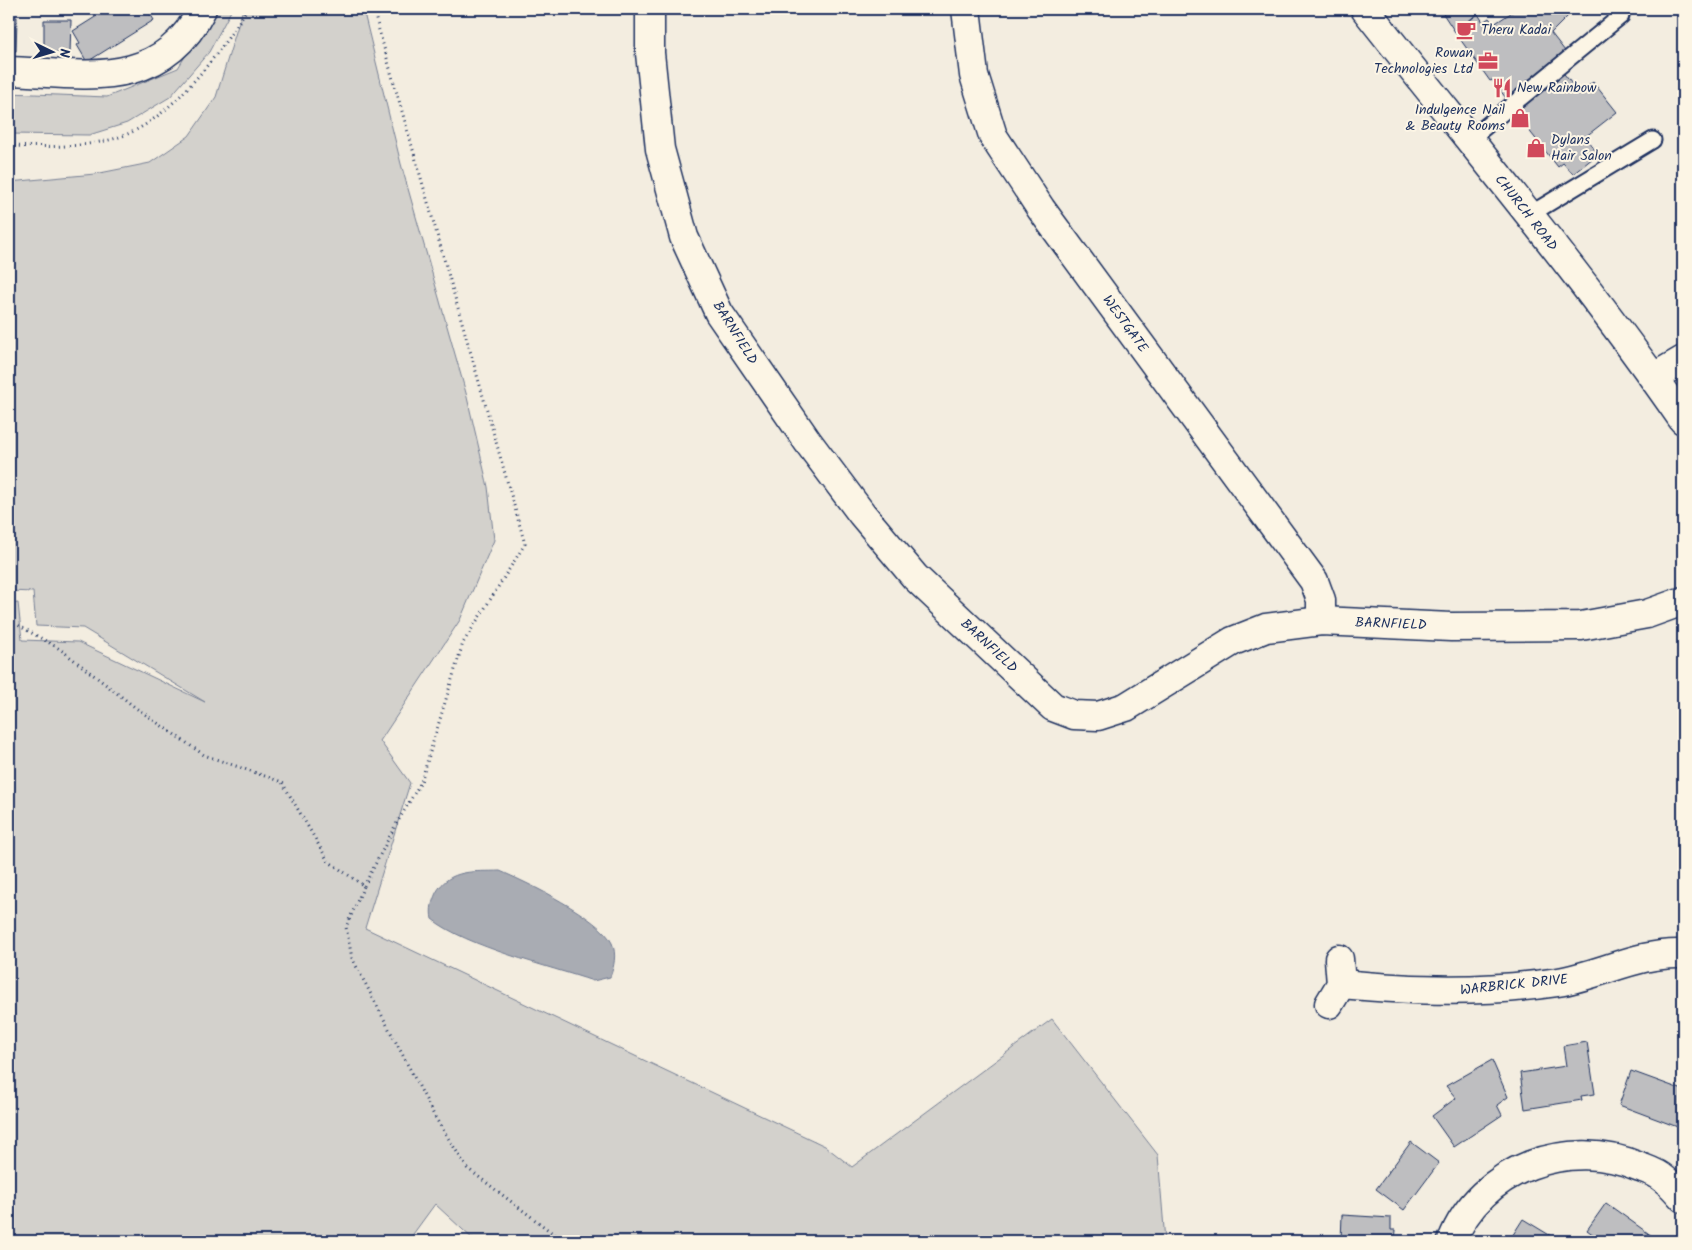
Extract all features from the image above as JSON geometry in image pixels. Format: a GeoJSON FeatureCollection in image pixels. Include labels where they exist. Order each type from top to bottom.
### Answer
{"type":"FeatureCollection","features":[{"type":"Feature","properties":{"kind":"street"},"geometry":{"type":"LineString","coordinates":[[9,71],[103,75],[133,70],[171,51],[202,9]]}},
{"type":"Feature","properties":{"kind":"street","name":"BARNFIELD"},"geometry":{"type":"LineString","coordinates":[[650,9],[650,53],[660,149],[684,237],[719,313],[808,442],[862,514],[915,577],[1053,707],[1074,715],[1098,716],[1126,707],[1233,641],[1266,628],[1321,621],[1451,627],[1581,626],[1647,614],[1683,601]]}},
{"type":"Feature","properties":{"kind":"street","name":"WESTGATE"},"geometry":{"type":"LineString","coordinates":[[966,9],[974,75],[993,136],[1041,209],[1314,581],[1321,600],[1321,621]]}},
{"type":"Feature","properties":{"kind":"street","name":"CHURCH ROAD"},"geometry":{"type":"LineString","coordinates":[[1365,9],[1529,215],[1654,377],[1683,420]]}},
{"type":"Feature","properties":{"kind":"street"},"geometry":{"type":"LineString","coordinates":[[1654,377],[1683,360]]}},
{"type":"Feature","properties":{"kind":"street","name":"WARBRICK DRIVE"},"geometry":{"type":"LineString","coordinates":[[1336,983],[1415,991],[1457,991],[1558,982],[1585,976],[1654,955],[1683,954]]}},
{"type":"Feature","properties":{"kind":"street"},"geometry":{"type":"LineString","coordinates":[[1452,1241],[1457,1228],[1480,1198],[1509,1175],[1538,1161],[1566,1155],[1588,1154],[1629,1162],[1663,1177],[1683,1198]]}},
{"type":"Feature","properties":{"kind":"lane"},"geometry":{"type":"LineString","coordinates":[[1469,140],[1621,16]]}},
{"type":"Feature","properties":{"kind":"lane"},"geometry":{"type":"LineString","coordinates":[[1529,215],[1653,140]]}},
{"type":"Feature","properties":{"kind":"path"},"geometry":{"type":"LineString","coordinates":[[9,146],[93,144],[134,131],[178,99],[230,37],[247,9]]}},
{"type":"Feature","properties":{"kind":"path"},"geometry":{"type":"LineString","coordinates":[[373,9],[525,544],[463,643],[422,782],[394,828],[364,886],[346,927],[352,958],[435,1117],[467,1168],[562,1241]]}},
{"type":"Feature","properties":{"kind":"path"},"geometry":{"type":"LineString","coordinates":[[9,624],[16,624],[60,649],[136,708],[204,755],[282,782],[328,862],[364,886]]}},
{"type":"Feature","properties":{"kind":"shaded area"},"geometry":{"type":"Polygon","coordinates":[[[214,9],[232,9],[209,52],[170,97],[127,123],[89,135],[9,134],[9,93],[107,97],[178,68],[214,9]]]}},
{"type":"Feature","properties":{"kind":"shaded area"},"geometry":{"type":"Polygon","coordinates":[[[243,9],[363,9],[401,164],[466,393],[488,487],[494,540],[460,620],[380,741],[410,783],[365,928],[825,1146],[852,1167],[1052,1019],[1158,1155],[1165,1241],[475,1241],[435,1204],[408,1241],[9,1241],[9,604],[18,603],[22,640],[78,642],[205,702],[83,628],[36,626],[33,592],[9,591],[9,182],[95,174],[150,163],[189,136],[216,97],[243,9]]]}},
{"type":"Feature","properties":{"kind":"shaded area"},"geometry":{"type":"Polygon","coordinates":[[[500,871],[527,883],[579,912],[605,933],[612,943],[615,956],[610,977],[593,981],[509,955],[466,938],[432,919],[431,909],[436,893],[448,879],[464,873],[500,871]]]}},
{"type":"Feature","properties":{"kind":"building"},"geometry":{"type":"Polygon","coordinates":[[[108,9],[147,9],[154,20],[87,62],[77,45],[80,43],[73,31],[108,9]]]}},
{"type":"Feature","properties":{"kind":"building"},"geometry":{"type":"Polygon","coordinates":[[[1440,9],[1483,9],[1455,32],[1440,9]]]}},
{"type":"Feature","properties":{"kind":"building"},"geometry":{"type":"Polygon","coordinates":[[[1517,9],[1563,9],[1568,16],[1551,33],[1565,51],[1506,98],[1492,80],[1490,81],[1455,32],[1478,14],[1483,22],[1489,18],[1494,24],[1517,9]]]}},
{"type":"Feature","properties":{"kind":"building"},"geometry":{"type":"Polygon","coordinates":[[[9,17],[17,17],[16,51],[9,51],[9,17]]]}},
{"type":"Feature","properties":{"kind":"building"},"geometry":{"type":"Polygon","coordinates":[[[44,20],[71,20],[70,53],[44,52],[44,20]]]}},
{"type":"Feature","properties":{"kind":"building"},"geometry":{"type":"Polygon","coordinates":[[[1561,70],[1579,93],[1593,82],[1617,112],[1585,137],[1598,154],[1573,174],[1563,163],[1558,167],[1512,109],[1561,70]]]}},
{"type":"Feature","properties":{"kind":"building"},"geometry":{"type":"Polygon","coordinates":[[[1587,1042],[1595,1094],[1581,1096],[1582,1100],[1525,1109],[1520,1073],[1566,1066],[1563,1046],[1587,1042]]]}},
{"type":"Feature","properties":{"kind":"building"},"geometry":{"type":"Polygon","coordinates":[[[1492,1060],[1508,1097],[1497,1105],[1502,1115],[1454,1147],[1432,1116],[1456,1098],[1446,1086],[1492,1060]]]}},
{"type":"Feature","properties":{"kind":"building"},"geometry":{"type":"Polygon","coordinates":[[[1631,1071],[1683,1090],[1683,1129],[1619,1105],[1631,1071]]]}},
{"type":"Feature","properties":{"kind":"building"},"geometry":{"type":"Polygon","coordinates":[[[1411,1142],[1439,1163],[1404,1210],[1376,1189],[1411,1142]]]}},
{"type":"Feature","properties":{"kind":"building"},"geometry":{"type":"Polygon","coordinates":[[[1606,1203],[1659,1241],[1602,1241],[1587,1230],[1606,1203]]]}},
{"type":"Feature","properties":{"kind":"building"},"geometry":{"type":"Polygon","coordinates":[[[1342,1215],[1391,1218],[1391,1230],[1396,1230],[1395,1241],[1341,1241],[1342,1215]]]}},
{"type":"Feature","properties":{"kind":"building"},"geometry":{"type":"Polygon","coordinates":[[[1523,1219],[1551,1236],[1547,1241],[1509,1241],[1523,1219]]]}},
{"type":"Feature","properties":{"kind":"place","name":"Theru Kadai"},"geometry":{"type":"Point","coordinates":[1466,30]}},
{"type":"Feature","properties":{"kind":"place","name":"Rowan Technologies Ltd"},"geometry":{"type":"Point","coordinates":[1488,61]}},
{"type":"Feature","properties":{"kind":"place","name":"New Rainbow"},"geometry":{"type":"Point","coordinates":[1502,88]}},
{"type":"Feature","properties":{"kind":"place","name":"Indulgence Nail & Beauty Rooms"},"geometry":{"type":"Point","coordinates":[1520,118]}},
{"type":"Feature","properties":{"kind":"place","name":"Dylans Hair Salon"},"geometry":{"type":"Point","coordinates":[1536,148]}}]}
